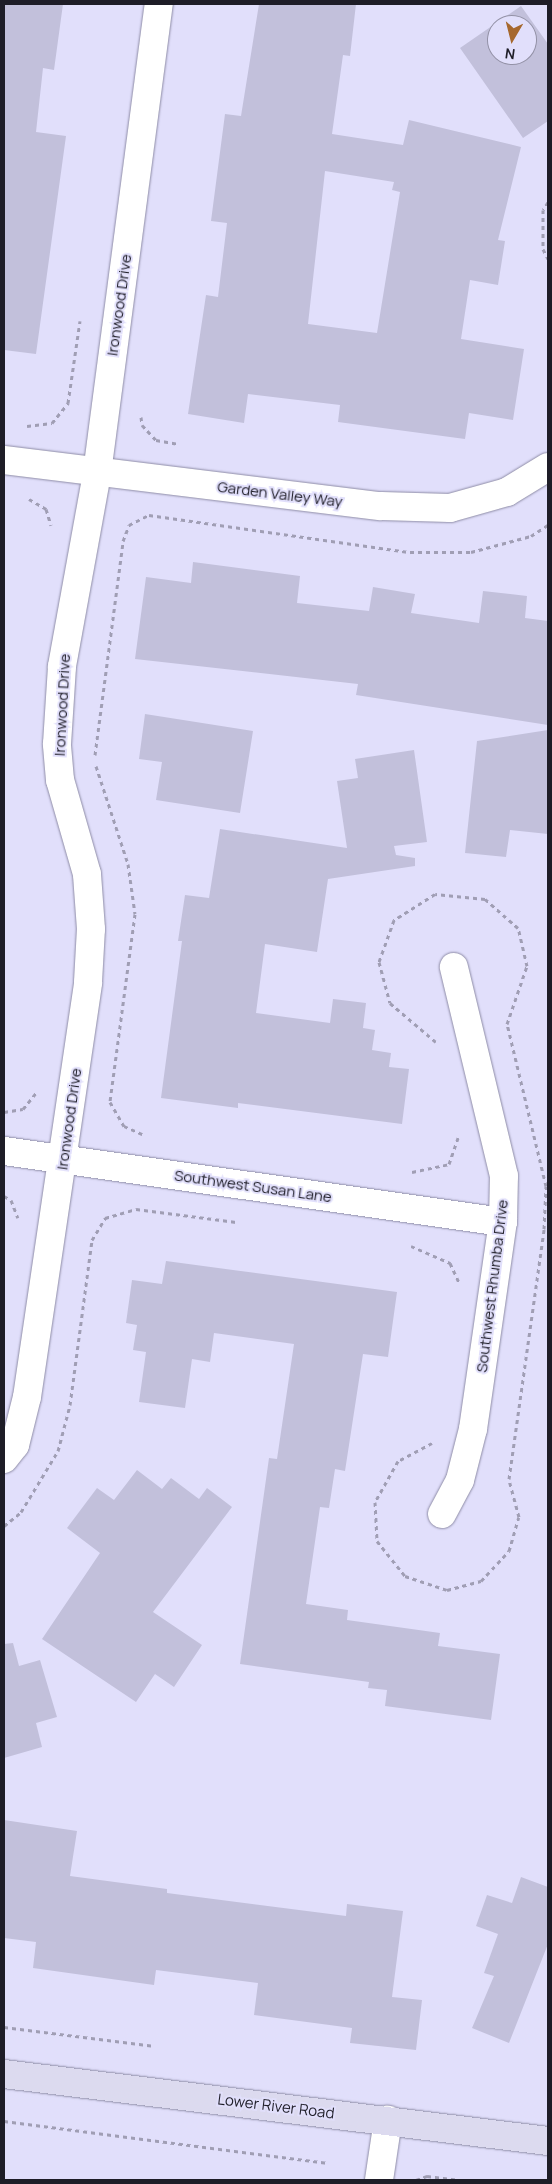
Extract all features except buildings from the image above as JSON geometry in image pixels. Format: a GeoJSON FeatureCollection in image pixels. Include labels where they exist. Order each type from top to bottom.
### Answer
{"type":"FeatureCollection","features":[{"type":"Feature","properties":{"kind":"street","name":"Ironwood Drive"},"geometry":{"type":"LineString","coordinates":[[4,1460],[15,1445],[27,1397],[88,982],[92,929],[88,874],[60,780],[57,744],[62,666],[97,473],[159,4]]}},
{"type":"Feature","properties":{"kind":"street","name":"Garden Valley Way"},"geometry":{"type":"LineString","coordinates":[[4,460],[97,473],[381,506],[450,508],[507,492],[548,466]]}},
{"type":"Feature","properties":{"kind":"street","name":"Southwest Rhumba Drive"},"geometry":{"type":"LineString","coordinates":[[442,1514],[460,1480],[473,1429],[503,1222],[504,1176],[454,967]]}},
{"type":"Feature","properties":{"kind":"street","name":"Southwest Susan Lane"},"geometry":{"type":"LineString","coordinates":[[4,1151],[503,1222]]}},
{"type":"Feature","properties":{"kind":"street","name":"Lower River Road"},"geometry":{"type":"LineString","coordinates":[[4,2074],[548,2141]]}},
{"type":"Feature","properties":{"kind":"street"},"geometry":{"type":"LineString","coordinates":[[379,2180],[388,2120]]}},
{"type":"Feature","properties":{"kind":"path"},"geometry":{"type":"LineString","coordinates":[[548,202],[543,210],[543,249],[548,259]]}},
{"type":"Feature","properties":{"kind":"path"},"geometry":{"type":"LineString","coordinates":[[20,425],[52,423],[68,403],[80,316]]}},
{"type":"Feature","properties":{"kind":"path"},"geometry":{"type":"LineString","coordinates":[[140,408],[142,425],[156,440],[188,446]]}},
{"type":"Feature","properties":{"kind":"path"},"geometry":{"type":"LineString","coordinates":[[146,1136],[124,1126],[110,1102],[135,914],[128,864],[94,759],[123,541],[129,525],[149,515],[419,552],[472,552],[531,536],[548,525]]}},
{"type":"Feature","properties":{"kind":"path"},"geometry":{"type":"LineString","coordinates":[[434,1439],[431,1445],[398,1461],[375,1502],[377,1541],[405,1576],[447,1590],[481,1581],[509,1551],[519,1517],[509,1479],[545,1221],[546,1186],[508,1024],[527,966],[518,928],[485,899],[435,894],[394,920],[379,962],[390,1003],[436,1042],[438,1051]]}},
{"type":"Feature","properties":{"kind":"path"},"geometry":{"type":"LineString","coordinates":[[411,1172],[450,1164],[460,1132]]}},
{"type":"Feature","properties":{"kind":"path"},"geometry":{"type":"LineString","coordinates":[[4,1526],[21,1512],[58,1451],[70,1405],[92,1240],[105,1218],[136,1209],[238,1222]]}},
{"type":"Feature","properties":{"kind":"path"},"geometry":{"type":"LineString","coordinates":[[404,1245],[450,1263],[460,1284]]}},
{"type":"Feature","properties":{"kind":"path"},"geometry":{"type":"LineString","coordinates":[[4,2028],[155,2046]]}},
{"type":"Feature","properties":{"kind":"path"},"geometry":{"type":"LineString","coordinates":[[4,2121],[326,2163]]}},
{"type":"Feature","properties":{"kind":"path"},"geometry":{"type":"LineString","coordinates":[[416,2180],[427,2176],[458,2180]]}}]}
